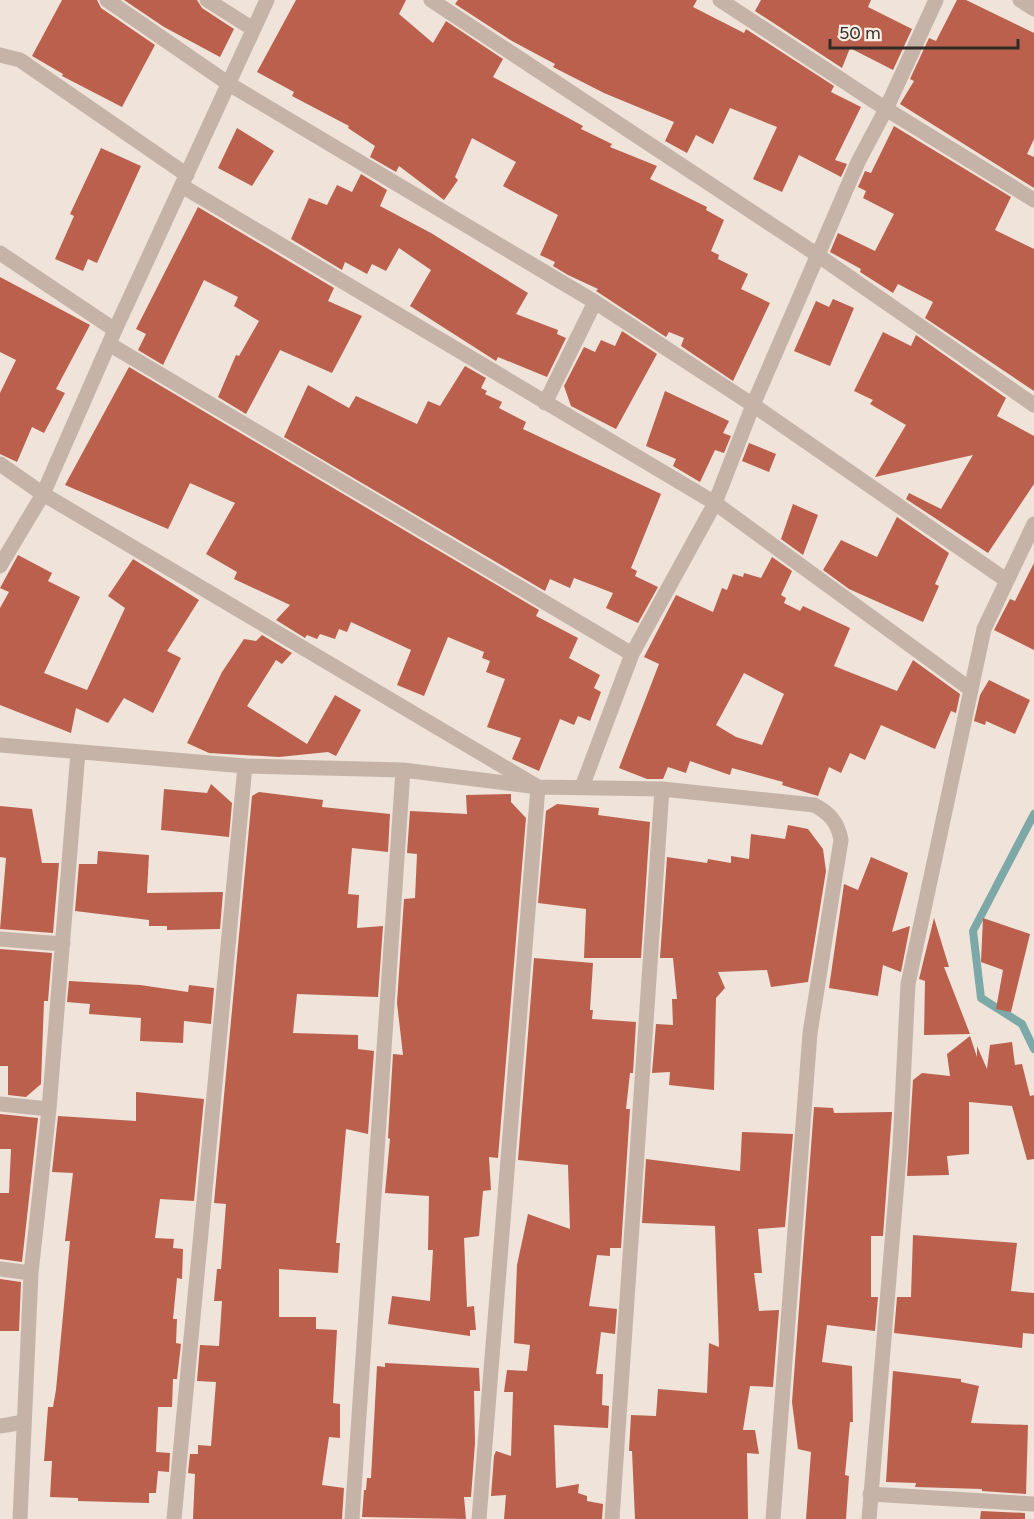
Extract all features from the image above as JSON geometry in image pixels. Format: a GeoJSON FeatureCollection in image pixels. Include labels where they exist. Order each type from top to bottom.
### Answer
{"type":"FeatureCollection","features":[{"type":"Feature","properties":{"kind":"street"},"geometry":{"type":"LineString","coordinates":[[107,0],[229,84],[595,303],[753,405],[1006,580]]}},
{"type":"Feature","properties":{"kind":"street"},"geometry":{"type":"LineString","coordinates":[[207,0],[253,29]]}},
{"type":"Feature","properties":{"kind":"street"},"geometry":{"type":"LineString","coordinates":[[0,566],[43,494],[112,337],[267,0]]}},
{"type":"Feature","properties":{"kind":"street"},"geometry":{"type":"LineString","coordinates":[[431,0],[819,256],[1034,405]]}},
{"type":"Feature","properties":{"kind":"street"},"geometry":{"type":"LineString","coordinates":[[720,0],[886,109],[1034,200]]}},
{"type":"Feature","properties":{"kind":"street"},"geometry":{"type":"LineString","coordinates":[[582,787],[632,654],[715,503],[753,405],[858,162],[886,109],[936,0]]}},
{"type":"Feature","properties":{"kind":"street"},"geometry":{"type":"LineString","coordinates":[[1020,0],[1034,9]]}},
{"type":"Feature","properties":{"kind":"street"},"geometry":{"type":"LineString","coordinates":[[0,55],[20,60],[184,180],[545,403],[715,503],[970,689]]}},
{"type":"Feature","properties":{"kind":"street"},"geometry":{"type":"LineString","coordinates":[[0,253],[112,337],[632,654]]}},
{"type":"Feature","properties":{"kind":"street"},"geometry":{"type":"LineString","coordinates":[[545,403],[595,303]]}},
{"type":"Feature","properties":{"kind":"street"},"geometry":{"type":"LineString","coordinates":[[0,464],[43,494],[538,787]]}},
{"type":"Feature","properties":{"kind":"street"},"geometry":{"type":"LineString","coordinates":[[869,1519],[900,1146],[908,984],[984,629],[1034,524]]}},
{"type":"Feature","properties":{"kind":"street"},"geometry":{"type":"LineString","coordinates":[[0,745],[245,766],[403,770],[538,787],[662,789],[814,805],[824,810],[839,827],[841,840],[810,1033],[773,1519]]}},
{"type":"Feature","properties":{"kind":"street"},"geometry":{"type":"LineString","coordinates":[[20,1519],[31,1273],[50,1109],[78,752]]}},
{"type":"Feature","properties":{"kind":"street"},"geometry":{"type":"LineString","coordinates":[[174,1519],[245,766]]}},
{"type":"Feature","properties":{"kind":"street"},"geometry":{"type":"LineString","coordinates":[[352,1519],[403,770]]}},
{"type":"Feature","properties":{"kind":"street"},"geometry":{"type":"LineString","coordinates":[[479,1519],[538,787]]}},
{"type":"Feature","properties":{"kind":"street"},"geometry":{"type":"LineString","coordinates":[[612,1519],[662,789]]}},
{"type":"Feature","properties":{"kind":"street"},"geometry":{"type":"LineString","coordinates":[[0,939],[63,945]]}},
{"type":"Feature","properties":{"kind":"street"},"geometry":{"type":"LineString","coordinates":[[0,1104],[50,1109]]}},
{"type":"Feature","properties":{"kind":"street"},"geometry":{"type":"LineString","coordinates":[[0,1269],[31,1273]]}},
{"type":"Feature","properties":{"kind":"street"},"geometry":{"type":"LineString","coordinates":[[0,1426],[24,1422]]}},
{"type":"Feature","properties":{"kind":"street"},"geometry":{"type":"LineString","coordinates":[[870,1494],[1034,1504]]}},
{"type":"Feature","properties":{"kind":"building"},"geometry":{"type":"Polygon","coordinates":[[[62,0],[97,0],[101,8],[155,45],[122,107],[62,76],[63,74],[32,56],[62,0]]]}},
{"type":"Feature","properties":{"kind":"building"},"geometry":{"type":"Polygon","coordinates":[[[124,0],[197,0],[202,8],[234,29],[220,57],[164,27],[124,0]]]}},
{"type":"Feature","properties":{"kind":"building"},"geometry":{"type":"Polygon","coordinates":[[[296,0],[406,0],[399,14],[433,43],[446,21],[503,59],[493,77],[583,126],[581,129],[612,144],[610,147],[657,166],[650,179],[707,207],[706,210],[724,220],[711,251],[719,255],[718,259],[748,274],[741,289],[770,303],[733,381],[681,346],[684,338],[669,332],[666,337],[596,291],[598,289],[568,275],[553,266],[555,262],[540,255],[558,215],[503,186],[516,162],[472,138],[455,177],[458,180],[444,200],[399,166],[396,172],[370,157],[375,146],[348,128],[349,126],[292,96],[294,92],[257,72],[296,0]]]}},
{"type":"Feature","properties":{"kind":"building"},"geometry":{"type":"Polygon","coordinates":[[[458,0],[697,0],[693,7],[744,33],[746,29],[834,86],[831,92],[861,107],[835,160],[847,164],[841,177],[799,155],[782,192],[753,179],[777,127],[730,108],[713,144],[696,135],[687,153],[665,141],[674,122],[604,93],[553,67],[555,64],[512,41],[455,4],[458,0]]]}},
{"type":"Feature","properties":{"kind":"building"},"geometry":{"type":"Polygon","coordinates":[[[761,0],[871,0],[868,7],[912,29],[893,70],[850,48],[842,68],[755,11],[761,0]]]}},
{"type":"Feature","properties":{"kind":"building"},"geometry":{"type":"Polygon","coordinates":[[[957,0],[966,0],[1034,33],[1034,139],[1027,154],[1034,157],[1034,188],[900,104],[914,81],[910,79],[929,38],[936,41],[957,0]]]}},
{"type":"Feature","properties":{"kind":"building"},"geometry":{"type":"Polygon","coordinates":[[[894,126],[1011,197],[995,230],[1034,249],[1034,391],[925,318],[933,302],[898,284],[893,293],[860,272],[861,269],[830,252],[838,233],[875,251],[894,214],[863,198],[866,191],[858,187],[865,171],[871,173],[894,126]]]}},
{"type":"Feature","properties":{"kind":"building"},"geometry":{"type":"Polygon","coordinates":[[[237,128],[274,151],[252,186],[218,168],[237,128]]]}},
{"type":"Feature","properties":{"kind":"building"},"geometry":{"type":"Polygon","coordinates":[[[101,148],[141,166],[97,263],[88,259],[83,271],[55,259],[74,216],[70,214],[101,148]]]}},
{"type":"Feature","properties":{"kind":"building"},"geometry":{"type":"Polygon","coordinates":[[[361,174],[387,190],[380,206],[431,233],[528,293],[516,314],[558,330],[557,334],[566,338],[547,377],[498,357],[496,361],[410,306],[431,270],[399,248],[386,271],[372,264],[367,274],[345,262],[342,270],[291,239],[309,198],[327,205],[337,185],[352,192],[361,174]]]}},
{"type":"Feature","properties":{"kind":"building"},"geometry":{"type":"Polygon","coordinates":[[[198,207],[334,288],[328,301],[362,316],[332,373],[280,350],[246,414],[218,397],[236,355],[239,356],[259,321],[234,306],[238,297],[204,280],[163,365],[138,350],[146,334],[136,329],[198,207]]]}},
{"type":"Feature","properties":{"kind":"building"},"geometry":{"type":"Polygon","coordinates":[[[0,277],[90,325],[56,389],[65,393],[44,433],[32,427],[17,462],[0,454],[0,393],[16,360],[0,352],[0,277]]]}},
{"type":"Feature","properties":{"kind":"building"},"geometry":{"type":"Polygon","coordinates":[[[833,299],[854,308],[830,366],[794,351],[816,301],[829,307],[833,299]]]}},
{"type":"Feature","properties":{"kind":"building"},"geometry":{"type":"Polygon","coordinates":[[[622,331],[657,354],[616,429],[571,406],[564,386],[584,347],[595,352],[601,340],[615,346],[622,331]]]}},
{"type":"Feature","properties":{"kind":"building"},"geometry":{"type":"Polygon","coordinates":[[[883,332],[911,346],[916,335],[1006,398],[997,416],[1034,436],[1034,484],[988,553],[906,499],[909,493],[941,509],[973,455],[875,477],[906,425],[870,404],[873,400],[854,391],[883,332]]]}},
{"type":"Feature","properties":{"kind":"building"},"geometry":{"type":"Polygon","coordinates":[[[465,366],[486,378],[481,388],[487,391],[485,394],[502,402],[499,408],[526,422],[523,429],[661,494],[631,568],[637,571],[635,576],[658,587],[638,623],[606,608],[613,593],[574,578],[570,588],[550,579],[545,591],[284,437],[308,385],[349,408],[356,396],[417,424],[428,401],[440,406],[465,366]]]}},
{"type":"Feature","properties":{"kind":"building"},"geometry":{"type":"Polygon","coordinates":[[[129,367],[539,610],[536,616],[578,638],[569,658],[600,675],[594,688],[601,692],[590,721],[578,716],[574,725],[560,719],[539,771],[512,759],[521,738],[487,727],[505,679],[486,672],[490,661],[482,658],[484,652],[448,637],[424,696],[397,685],[411,650],[351,622],[347,632],[339,629],[335,639],[320,634],[317,639],[307,635],[305,638],[276,620],[290,605],[234,579],[237,572],[206,554],[235,503],[190,483],[168,529],[65,485],[129,367]]]}},
{"type":"Feature","properties":{"kind":"building"},"geometry":{"type":"Polygon","coordinates":[[[665,391],[729,421],[723,433],[731,436],[724,453],[715,450],[700,482],[673,466],[676,459],[646,446],[665,391]]]}},
{"type":"Feature","properties":{"kind":"building"},"geometry":{"type":"Polygon","coordinates":[[[749,443],[776,454],[769,472],[742,461],[749,443]]]}},
{"type":"Feature","properties":{"kind":"building"},"geometry":{"type":"Polygon","coordinates":[[[793,504],[818,515],[803,555],[781,539],[793,504]]]}},
{"type":"Feature","properties":{"kind":"building"},"geometry":{"type":"Polygon","coordinates":[[[897,517],[949,553],[935,584],[939,586],[923,622],[849,589],[823,570],[841,540],[877,557],[897,517]]]}},
{"type":"Feature","properties":{"kind":"building"},"geometry":{"type":"Polygon","coordinates":[[[18,555],[52,573],[48,581],[80,597],[44,673],[87,690],[125,608],[108,596],[133,559],[199,600],[167,651],[181,658],[153,713],[124,698],[108,723],[76,708],[71,733],[0,705],[0,608],[9,592],[0,588],[18,555]]]}},
{"type":"Feature","properties":{"kind":"building"},"geometry":{"type":"Polygon","coordinates":[[[772,557],[792,571],[781,595],[786,598],[784,603],[800,611],[803,606],[850,628],[834,666],[897,691],[913,660],[960,694],[956,713],[951,711],[935,749],[881,725],[865,760],[850,753],[841,773],[829,767],[818,796],[782,785],[783,782],[732,768],[730,775],[690,761],[686,773],[668,767],[663,779],[647,779],[619,768],[659,664],[644,657],[676,595],[713,612],[722,588],[727,590],[733,574],[743,577],[744,573],[761,578],[772,557]],[[744,673],[716,725],[736,737],[762,745],[784,694],[744,673]]]}},
{"type":"Feature","properties":{"kind":"building"},"geometry":{"type":"Polygon","coordinates":[[[1034,563],[1034,650],[994,630],[1010,599],[1015,601],[1034,563]]]}},
{"type":"Feature","properties":{"kind":"building"},"geometry":{"type":"Polygon","coordinates":[[[262,635],[292,653],[282,664],[276,660],[247,706],[307,744],[335,695],[361,710],[336,756],[328,752],[279,757],[209,753],[187,743],[222,672],[244,639],[256,641],[262,635]]]}},
{"type":"Feature","properties":{"kind":"building"},"geometry":{"type":"Polygon","coordinates":[[[989,680],[1030,700],[1015,734],[986,721],[985,725],[974,721],[980,695],[989,680]]]}},
{"type":"Feature","properties":{"kind":"building"},"geometry":{"type":"Polygon","coordinates":[[[211,784],[232,803],[229,837],[161,830],[164,789],[207,793],[211,784]]]}},
{"type":"Feature","properties":{"kind":"building"},"geometry":{"type":"Polygon","coordinates":[[[259,792],[323,800],[322,807],[390,814],[388,852],[352,848],[348,894],[359,895],[357,928],[383,926],[378,997],[297,994],[293,1033],[358,1035],[358,1049],[374,1051],[368,1134],[346,1129],[336,1243],[340,1243],[338,1273],[279,1269],[279,1317],[316,1317],[316,1329],[337,1330],[333,1403],[340,1404],[340,1438],[329,1437],[322,1485],[344,1488],[342,1519],[193,1519],[195,1474],[188,1473],[190,1454],[198,1454],[198,1445],[211,1446],[216,1382],[197,1381],[200,1345],[219,1346],[222,1301],[214,1301],[217,1269],[221,1269],[226,1204],[214,1203],[252,796],[259,792]]]}},
{"type":"Feature","properties":{"kind":"building"},"geometry":{"type":"Polygon","coordinates":[[[511,794],[511,802],[526,818],[498,1158],[489,1157],[491,1190],[483,1191],[479,1236],[464,1238],[467,1307],[474,1306],[476,1330],[470,1330],[470,1336],[388,1324],[392,1296],[430,1301],[433,1250],[428,1250],[429,1196],[385,1193],[390,1139],[388,1138],[393,1054],[403,1055],[397,1003],[404,899],[415,898],[417,854],[407,853],[410,811],[467,814],[466,795],[511,794]]]}},
{"type":"Feature","properties":{"kind":"building"},"geometry":{"type":"Polygon","coordinates":[[[557,804],[599,808],[598,815],[650,822],[641,958],[584,958],[586,909],[538,903],[546,811],[557,804]]]}},
{"type":"Feature","properties":{"kind":"building"},"geometry":{"type":"Polygon","coordinates":[[[0,806],[32,809],[42,863],[59,863],[53,933],[0,929],[6,858],[0,857],[0,806]]]}},
{"type":"Feature","properties":{"kind":"building"},"geometry":{"type":"Polygon","coordinates":[[[788,825],[808,829],[823,849],[826,871],[808,982],[771,987],[767,970],[718,972],[725,988],[716,998],[714,1090],[669,1085],[670,1072],[652,1073],[656,1024],[673,1025],[672,999],[677,999],[673,958],[660,958],[667,857],[707,863],[708,859],[731,863],[731,856],[749,859],[751,834],[785,839],[788,825]]]}},
{"type":"Feature","properties":{"kind":"building"},"geometry":{"type":"Polygon","coordinates":[[[98,851],[149,855],[147,893],[223,892],[220,929],[167,930],[167,926],[149,926],[149,920],[75,911],[79,864],[97,864],[98,851]]]}},
{"type":"Feature","properties":{"kind":"building"},"geometry":{"type":"Polygon","coordinates":[[[871,857],[908,873],[892,932],[910,926],[901,972],[883,965],[878,996],[829,988],[844,884],[858,890],[871,857]]]}},
{"type":"Feature","properties":{"kind":"building"},"geometry":{"type":"Polygon","coordinates":[[[934,918],[949,967],[944,967],[970,1034],[924,1035],[925,981],[919,979],[934,918]]]}},
{"type":"Feature","properties":{"kind":"building"},"geometry":{"type":"Polygon","coordinates":[[[983,918],[1030,934],[1011,1012],[996,1009],[1003,970],[981,962],[983,918]]]}},
{"type":"Feature","properties":{"kind":"building"},"geometry":{"type":"Polygon","coordinates":[[[0,949],[52,953],[48,1001],[44,1001],[41,1084],[26,1097],[8,1095],[8,1066],[0,1066],[0,949]]]}},
{"type":"Feature","properties":{"kind":"building"},"geometry":{"type":"Polygon","coordinates":[[[534,958],[593,963],[590,1010],[593,1010],[592,1019],[636,1022],[633,1073],[630,1073],[626,1109],[630,1109],[621,1248],[610,1248],[610,1256],[597,1255],[589,1306],[617,1309],[615,1334],[601,1332],[596,1374],[603,1374],[602,1405],[609,1406],[608,1428],[554,1425],[556,1488],[579,1484],[578,1493],[587,1496],[587,1501],[603,1504],[602,1519],[504,1519],[506,1495],[491,1496],[496,1451],[511,1456],[513,1392],[504,1392],[507,1370],[527,1371],[530,1345],[514,1343],[517,1265],[528,1214],[570,1229],[568,1165],[518,1160],[534,958]]]}},
{"type":"Feature","properties":{"kind":"building"},"geometry":{"type":"Polygon","coordinates":[[[69,981],[140,985],[188,992],[189,985],[214,988],[211,1024],[184,1021],[183,1043],[140,1041],[141,1018],[89,1014],[90,1004],[67,1002],[69,981]]]}},
{"type":"Feature","properties":{"kind":"building"},"geometry":{"type":"Polygon","coordinates":[[[970,1036],[977,1057],[977,1046],[987,1069],[990,1045],[1012,1042],[1015,1065],[1022,1064],[1030,1096],[1034,1095],[1034,1159],[1027,1160],[1012,1106],[969,1102],[969,1154],[947,1156],[949,1175],[907,1176],[913,1080],[922,1073],[950,1076],[947,1054],[970,1036]]]}},
{"type":"Feature","properties":{"kind":"building"},"geometry":{"type":"Polygon","coordinates":[[[136,1092],[204,1099],[194,1201],[160,1199],[155,1238],[174,1239],[173,1248],[183,1249],[182,1279],[177,1278],[173,1319],[177,1319],[176,1343],[181,1344],[177,1379],[173,1379],[172,1407],[158,1407],[156,1452],[170,1453],[169,1472],[158,1471],[156,1493],[149,1493],[149,1503],[78,1501],[78,1498],[50,1497],[52,1461],[44,1461],[48,1407],[53,1407],[56,1390],[70,1241],[65,1241],[73,1173],[52,1172],[58,1116],[136,1121],[136,1092]]]}},
{"type":"Feature","properties":{"kind":"building"},"geometry":{"type":"Polygon","coordinates":[[[814,1107],[833,1108],[834,1113],[892,1112],[883,1236],[871,1236],[871,1297],[878,1297],[875,1331],[827,1325],[822,1362],[852,1366],[853,1422],[850,1422],[845,1475],[849,1476],[846,1519],[806,1519],[811,1452],[798,1449],[792,1402],[814,1107]]]}},
{"type":"Feature","properties":{"kind":"building"},"geometry":{"type":"Polygon","coordinates":[[[0,1114],[38,1118],[22,1262],[0,1259],[0,1193],[9,1193],[11,1149],[0,1149],[0,1114]]]}},
{"type":"Feature","properties":{"kind":"building"},"geometry":{"type":"Polygon","coordinates":[[[742,1132],[793,1134],[785,1227],[758,1229],[762,1273],[754,1273],[759,1311],[779,1310],[773,1387],[750,1386],[743,1430],[755,1430],[759,1454],[747,1453],[748,1519],[635,1519],[632,1451],[629,1451],[631,1415],[656,1416],[658,1389],[707,1393],[709,1343],[719,1347],[715,1226],[642,1223],[646,1159],[740,1171],[742,1132]]]}},
{"type":"Feature","properties":{"kind":"building"},"geometry":{"type":"Polygon","coordinates":[[[913,1235],[1017,1243],[1011,1291],[1034,1293],[1034,1334],[1023,1333],[1022,1348],[894,1333],[897,1297],[911,1297],[913,1235]]]}},
{"type":"Feature","properties":{"kind":"building"},"geometry":{"type":"Polygon","coordinates":[[[0,1279],[21,1282],[19,1331],[0,1331],[0,1279]]]}},
{"type":"Feature","properties":{"kind":"building"},"geometry":{"type":"Polygon","coordinates":[[[385,1363],[479,1368],[480,1391],[474,1391],[475,1443],[471,1497],[464,1497],[466,1519],[362,1517],[364,1490],[366,1490],[367,1478],[371,1478],[377,1366],[385,1367],[385,1363]]]}},
{"type":"Feature","properties":{"kind":"building"},"geometry":{"type":"Polygon","coordinates":[[[893,1371],[961,1379],[961,1382],[979,1386],[971,1423],[1028,1425],[1026,1494],[982,1491],[982,1489],[915,1487],[916,1483],[886,1482],[893,1371]]]}},
{"type":"Feature","properties":{"kind":"building"},"geometry":{"type":"Polygon","coordinates":[[[981,1511],[1025,1513],[1025,1519],[980,1519],[981,1511]]]}},
{"type":"Feature","properties":{"kind":"waterway"},"geometry":{"type":"LineString","coordinates":[[1034,814],[973,931],[981,998],[1022,1024],[1034,1049]]}}]}
